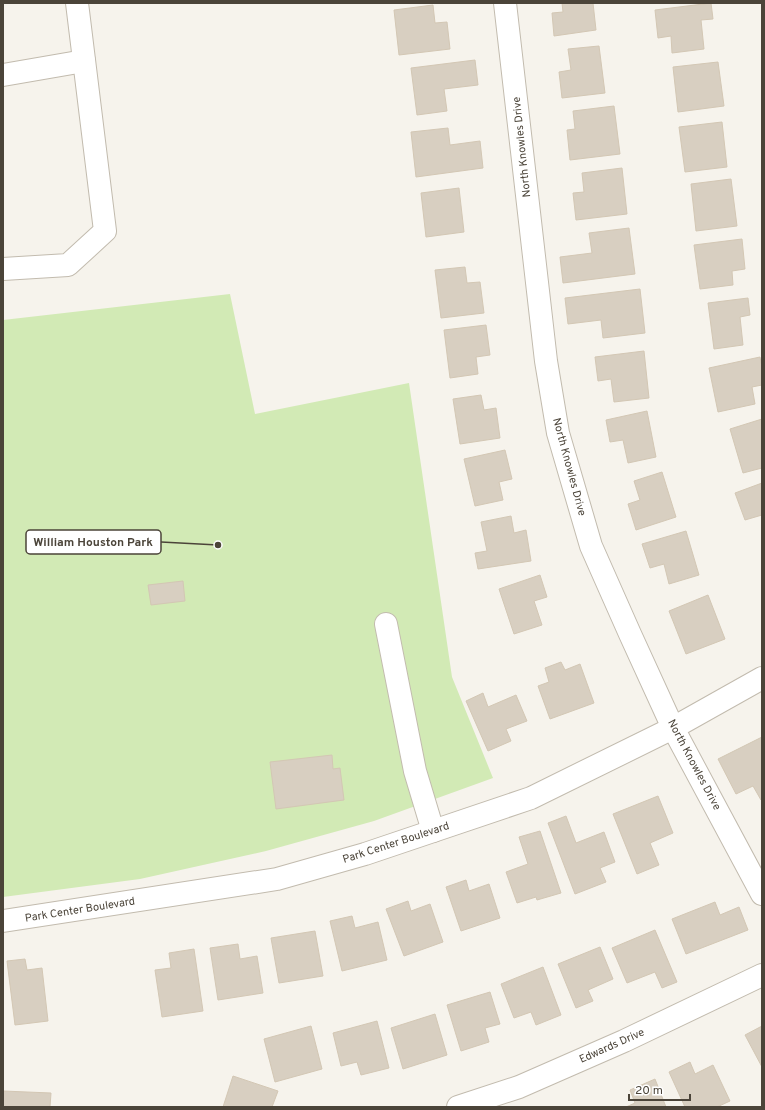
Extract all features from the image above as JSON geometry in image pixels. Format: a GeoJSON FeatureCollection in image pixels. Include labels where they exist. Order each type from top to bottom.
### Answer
{"type":"FeatureCollection","features":[{"type":"Feature","properties":{"kind":"street"},"geometry":{"type":"LineString","coordinates":[[3,269],[68,265],[105,231],[77,3]]}},
{"type":"Feature","properties":{"kind":"street","name":"North Knowles Drive"},"geometry":{"type":"LineString","coordinates":[[505,3],[546,361],[558,433],[591,546],[673,728],[762,894]]}},
{"type":"Feature","properties":{"kind":"street"},"geometry":{"type":"LineString","coordinates":[[3,75],[84,61]]}},
{"type":"Feature","properties":{"kind":"street"},"geometry":{"type":"LineString","coordinates":[[386,624],[415,771],[433,831]]}},
{"type":"Feature","properties":{"kind":"street","name":"Park Center Boulevard"},"geometry":{"type":"LineString","coordinates":[[3,921],[277,880],[365,854],[531,798],[673,728],[762,678]]}},
{"type":"Feature","properties":{"kind":"street","name":"Edwards Drive"},"geometry":{"type":"LineString","coordinates":[[458,1107],[519,1087],[624,1041],[762,975]]}},
{"type":"Feature","properties":{"kind":"green space"},"geometry":{"type":"Polygon","coordinates":[[[230,294],[255,414],[409,383],[452,677],[493,778],[374,821],[266,851],[140,879],[3,897],[3,320],[230,294]]]}},
{"type":"Feature","properties":{"kind":"building"},"geometry":{"type":"Polygon","coordinates":[[[562,3],[593,3],[596,30],[554,36],[552,13],[563,12],[562,3]]]}},
{"type":"Feature","properties":{"kind":"building"},"geometry":{"type":"Polygon","coordinates":[[[711,3],[713,19],[701,20],[704,49],[672,53],[671,36],[658,38],[655,10],[711,3]]]}},
{"type":"Feature","properties":{"kind":"building"},"geometry":{"type":"Polygon","coordinates":[[[433,5],[435,23],[447,22],[450,49],[399,55],[394,10],[433,5]]]}},
{"type":"Feature","properties":{"kind":"building"},"geometry":{"type":"Polygon","coordinates":[[[599,46],[605,93],[562,98],[559,72],[571,70],[568,49],[599,46]]]}},
{"type":"Feature","properties":{"kind":"building"},"geometry":{"type":"Polygon","coordinates":[[[475,60],[478,85],[444,89],[447,111],[417,115],[411,68],[475,60]]]}},
{"type":"Feature","properties":{"kind":"building"},"geometry":{"type":"Polygon","coordinates":[[[718,62],[724,106],[678,112],[673,67],[718,62]]]}},
{"type":"Feature","properties":{"kind":"building"},"geometry":{"type":"Polygon","coordinates":[[[614,106],[620,154],[570,160],[567,130],[575,129],[573,111],[614,106]]]}},
{"type":"Feature","properties":{"kind":"building"},"geometry":{"type":"Polygon","coordinates":[[[722,122],[727,167],[685,172],[679,127],[722,122]]]}},
{"type":"Feature","properties":{"kind":"building"},"geometry":{"type":"Polygon","coordinates":[[[448,128],[450,145],[480,141],[483,168],[416,177],[411,132],[448,128]]]}},
{"type":"Feature","properties":{"kind":"building"},"geometry":{"type":"Polygon","coordinates":[[[622,168],[627,214],[576,220],[573,193],[584,192],[582,173],[622,168]]]}},
{"type":"Feature","properties":{"kind":"building"},"geometry":{"type":"Polygon","coordinates":[[[731,179],[737,226],[696,231],[691,184],[731,179]]]}},
{"type":"Feature","properties":{"kind":"building"},"geometry":{"type":"Polygon","coordinates":[[[459,188],[464,232],[426,237],[421,193],[459,188]]]}},
{"type":"Feature","properties":{"kind":"building"},"geometry":{"type":"Polygon","coordinates":[[[629,228],[635,274],[563,283],[560,257],[592,253],[589,233],[629,228]]]}},
{"type":"Feature","properties":{"kind":"building"},"geometry":{"type":"Polygon","coordinates":[[[742,239],[745,269],[732,271],[733,285],[700,289],[694,245],[742,239]]]}},
{"type":"Feature","properties":{"kind":"building"},"geometry":{"type":"Polygon","coordinates":[[[465,267],[467,283],[480,282],[484,313],[441,318],[435,270],[465,267]]]}},
{"type":"Feature","properties":{"kind":"building"},"geometry":{"type":"Polygon","coordinates":[[[640,289],[645,333],[603,338],[601,320],[568,324],[565,298],[640,289]]]}},
{"type":"Feature","properties":{"kind":"building"},"geometry":{"type":"Polygon","coordinates":[[[748,298],[750,315],[740,317],[743,345],[714,349],[708,303],[748,298]]]}},
{"type":"Feature","properties":{"kind":"building"},"geometry":{"type":"Polygon","coordinates":[[[486,325],[490,355],[476,357],[478,374],[450,378],[444,330],[486,325]]]}},
{"type":"Feature","properties":{"kind":"building"},"geometry":{"type":"Polygon","coordinates":[[[644,351],[649,398],[614,402],[611,379],[598,381],[595,357],[644,351]]]}},
{"type":"Feature","properties":{"kind":"building"},"geometry":{"type":"Polygon","coordinates":[[[760,357],[762,367],[762,385],[752,387],[755,404],[718,412],[709,368],[760,357]]]}},
{"type":"Feature","properties":{"kind":"building"},"geometry":{"type":"Polygon","coordinates":[[[481,395],[484,410],[496,408],[500,438],[460,444],[453,399],[481,395]]]}},
{"type":"Feature","properties":{"kind":"building"},"geometry":{"type":"Polygon","coordinates":[[[647,411],[656,457],[628,463],[623,440],[610,442],[606,420],[647,411]]]}},
{"type":"Feature","properties":{"kind":"building"},"geometry":{"type":"Polygon","coordinates":[[[762,419],[762,468],[743,473],[730,429],[762,419]]]}},
{"type":"Feature","properties":{"kind":"building"},"geometry":{"type":"Polygon","coordinates":[[[505,450],[512,479],[499,482],[503,500],[475,506],[464,459],[505,450]]]}},
{"type":"Feature","properties":{"kind":"building"},"geometry":{"type":"Polygon","coordinates":[[[662,472],[676,517],[636,530],[628,504],[640,500],[634,481],[662,472]]]}},
{"type":"Feature","properties":{"kind":"building"},"geometry":{"type":"Polygon","coordinates":[[[762,483],[762,515],[745,520],[735,493],[762,483]]]}},
{"type":"Feature","properties":{"kind":"building"},"geometry":{"type":"Polygon","coordinates":[[[511,516],[514,533],[526,530],[531,561],[478,569],[475,553],[487,551],[481,522],[511,516]]]}},
{"type":"Feature","properties":{"kind":"building"},"geometry":{"type":"Polygon","coordinates":[[[686,531],[699,575],[669,584],[664,564],[650,568],[642,544],[686,531]]]}},
{"type":"Feature","properties":{"kind":"building"},"geometry":{"type":"Polygon","coordinates":[[[540,575],[547,597],[534,601],[542,625],[514,634],[499,589],[540,575]]]}},
{"type":"Feature","properties":{"kind":"building"},"geometry":{"type":"Polygon","coordinates":[[[183,581],[185,601],[151,605],[148,585],[183,581]]]}},
{"type":"Feature","properties":{"kind":"building"},"geometry":{"type":"Polygon","coordinates":[[[708,595],[725,639],[686,654],[669,611],[708,595]]]}},
{"type":"Feature","properties":{"kind":"building"},"geometry":{"type":"Polygon","coordinates":[[[561,662],[565,670],[580,664],[594,703],[550,719],[538,686],[549,682],[545,668],[561,662]]]}},
{"type":"Feature","properties":{"kind":"building"},"geometry":{"type":"Polygon","coordinates":[[[483,693],[488,707],[516,695],[527,721],[506,729],[511,741],[488,751],[466,701],[483,693]]]}},
{"type":"Feature","properties":{"kind":"building"},"geometry":{"type":"Polygon","coordinates":[[[762,737],[761,800],[753,786],[736,794],[718,759],[762,737]]]}},
{"type":"Feature","properties":{"kind":"building"},"geometry":{"type":"Polygon","coordinates":[[[332,755],[333,769],[340,768],[344,800],[276,809],[270,762],[332,755]]]}},
{"type":"Feature","properties":{"kind":"building"},"geometry":{"type":"Polygon","coordinates":[[[658,796],[673,833],[650,843],[659,865],[637,874],[613,814],[658,796]]]}},
{"type":"Feature","properties":{"kind":"building"},"geometry":{"type":"Polygon","coordinates":[[[566,816],[576,843],[604,832],[615,862],[600,868],[606,882],[575,894],[548,823],[566,816]]]}},
{"type":"Feature","properties":{"kind":"building"},"geometry":{"type":"Polygon","coordinates":[[[540,831],[561,893],[537,900],[536,897],[517,903],[506,872],[528,864],[519,837],[540,831]]]}},
{"type":"Feature","properties":{"kind":"building"},"geometry":{"type":"Polygon","coordinates":[[[466,880],[469,891],[489,884],[500,918],[461,931],[446,887],[466,880]]]}},
{"type":"Feature","properties":{"kind":"building"},"geometry":{"type":"Polygon","coordinates":[[[408,901],[411,911],[430,904],[443,942],[404,956],[386,909],[408,901]]]}},
{"type":"Feature","properties":{"kind":"building"},"geometry":{"type":"Polygon","coordinates":[[[715,902],[720,915],[739,907],[748,930],[686,954],[672,919],[715,902]]]}},
{"type":"Feature","properties":{"kind":"building"},"geometry":{"type":"Polygon","coordinates":[[[352,916],[355,928],[378,922],[387,960],[342,971],[330,921],[352,916]]]}},
{"type":"Feature","properties":{"kind":"building"},"geometry":{"type":"Polygon","coordinates":[[[655,930],[677,982],[662,988],[655,972],[627,983],[612,948],[655,930]]]}},
{"type":"Feature","properties":{"kind":"building"},"geometry":{"type":"Polygon","coordinates":[[[315,931],[323,976],[279,983],[271,938],[315,931]]]}},
{"type":"Feature","properties":{"kind":"building"},"geometry":{"type":"Polygon","coordinates":[[[238,944],[240,959],[257,956],[263,993],[218,1000],[210,948],[238,944]]]}},
{"type":"Feature","properties":{"kind":"building"},"geometry":{"type":"Polygon","coordinates":[[[600,947],[613,979],[588,990],[593,1001],[576,1008],[558,964],[600,947]]]}},
{"type":"Feature","properties":{"kind":"building"},"geometry":{"type":"Polygon","coordinates":[[[194,949],[203,1011],[162,1017],[155,970],[171,968],[169,953],[194,949]]]}},
{"type":"Feature","properties":{"kind":"building"},"geometry":{"type":"Polygon","coordinates":[[[25,959],[27,970],[42,968],[48,1021],[15,1025],[7,961],[25,959]]]}},
{"type":"Feature","properties":{"kind":"building"},"geometry":{"type":"Polygon","coordinates":[[[543,967],[561,1015],[536,1025],[531,1012],[514,1018],[501,984],[543,967]]]}},
{"type":"Feature","properties":{"kind":"building"},"geometry":{"type":"Polygon","coordinates":[[[490,992],[500,1024],[485,1028],[489,1042],[461,1051],[447,1005],[490,992]]]}},
{"type":"Feature","properties":{"kind":"building"},"geometry":{"type":"Polygon","coordinates":[[[435,1014],[447,1055],[403,1069],[391,1028],[435,1014]]]}},
{"type":"Feature","properties":{"kind":"building"},"geometry":{"type":"Polygon","coordinates":[[[377,1021],[389,1068],[361,1075],[357,1062],[341,1066],[333,1033],[377,1021]]]}},
{"type":"Feature","properties":{"kind":"building"},"geometry":{"type":"Polygon","coordinates":[[[311,1026],[322,1069],[275,1082],[264,1039],[311,1026]]]}},
{"type":"Feature","properties":{"kind":"building"},"geometry":{"type":"Polygon","coordinates":[[[762,1026],[762,1067],[745,1035],[762,1026]]]}},
{"type":"Feature","properties":{"kind":"building"},"geometry":{"type":"Polygon","coordinates":[[[690,1062],[695,1074],[713,1065],[730,1101],[717,1107],[685,1107],[669,1072],[690,1062]]]}},
{"type":"Feature","properties":{"kind":"building"},"geometry":{"type":"Polygon","coordinates":[[[233,1076],[278,1091],[272,1107],[223,1107],[233,1076]]]}},
{"type":"Feature","properties":{"kind":"building"},"geometry":{"type":"Polygon","coordinates":[[[655,1079],[666,1107],[626,1107],[635,1103],[630,1090],[655,1079]]]}},
{"type":"Feature","properties":{"kind":"building"},"geometry":{"type":"Polygon","coordinates":[[[3,1091],[51,1093],[50,1107],[3,1107],[3,1091]]]}},
{"type":"Feature","properties":{"kind":"place","name":"William Houston Park"},"geometry":{"type":"Point","coordinates":[218,545]}}]}
